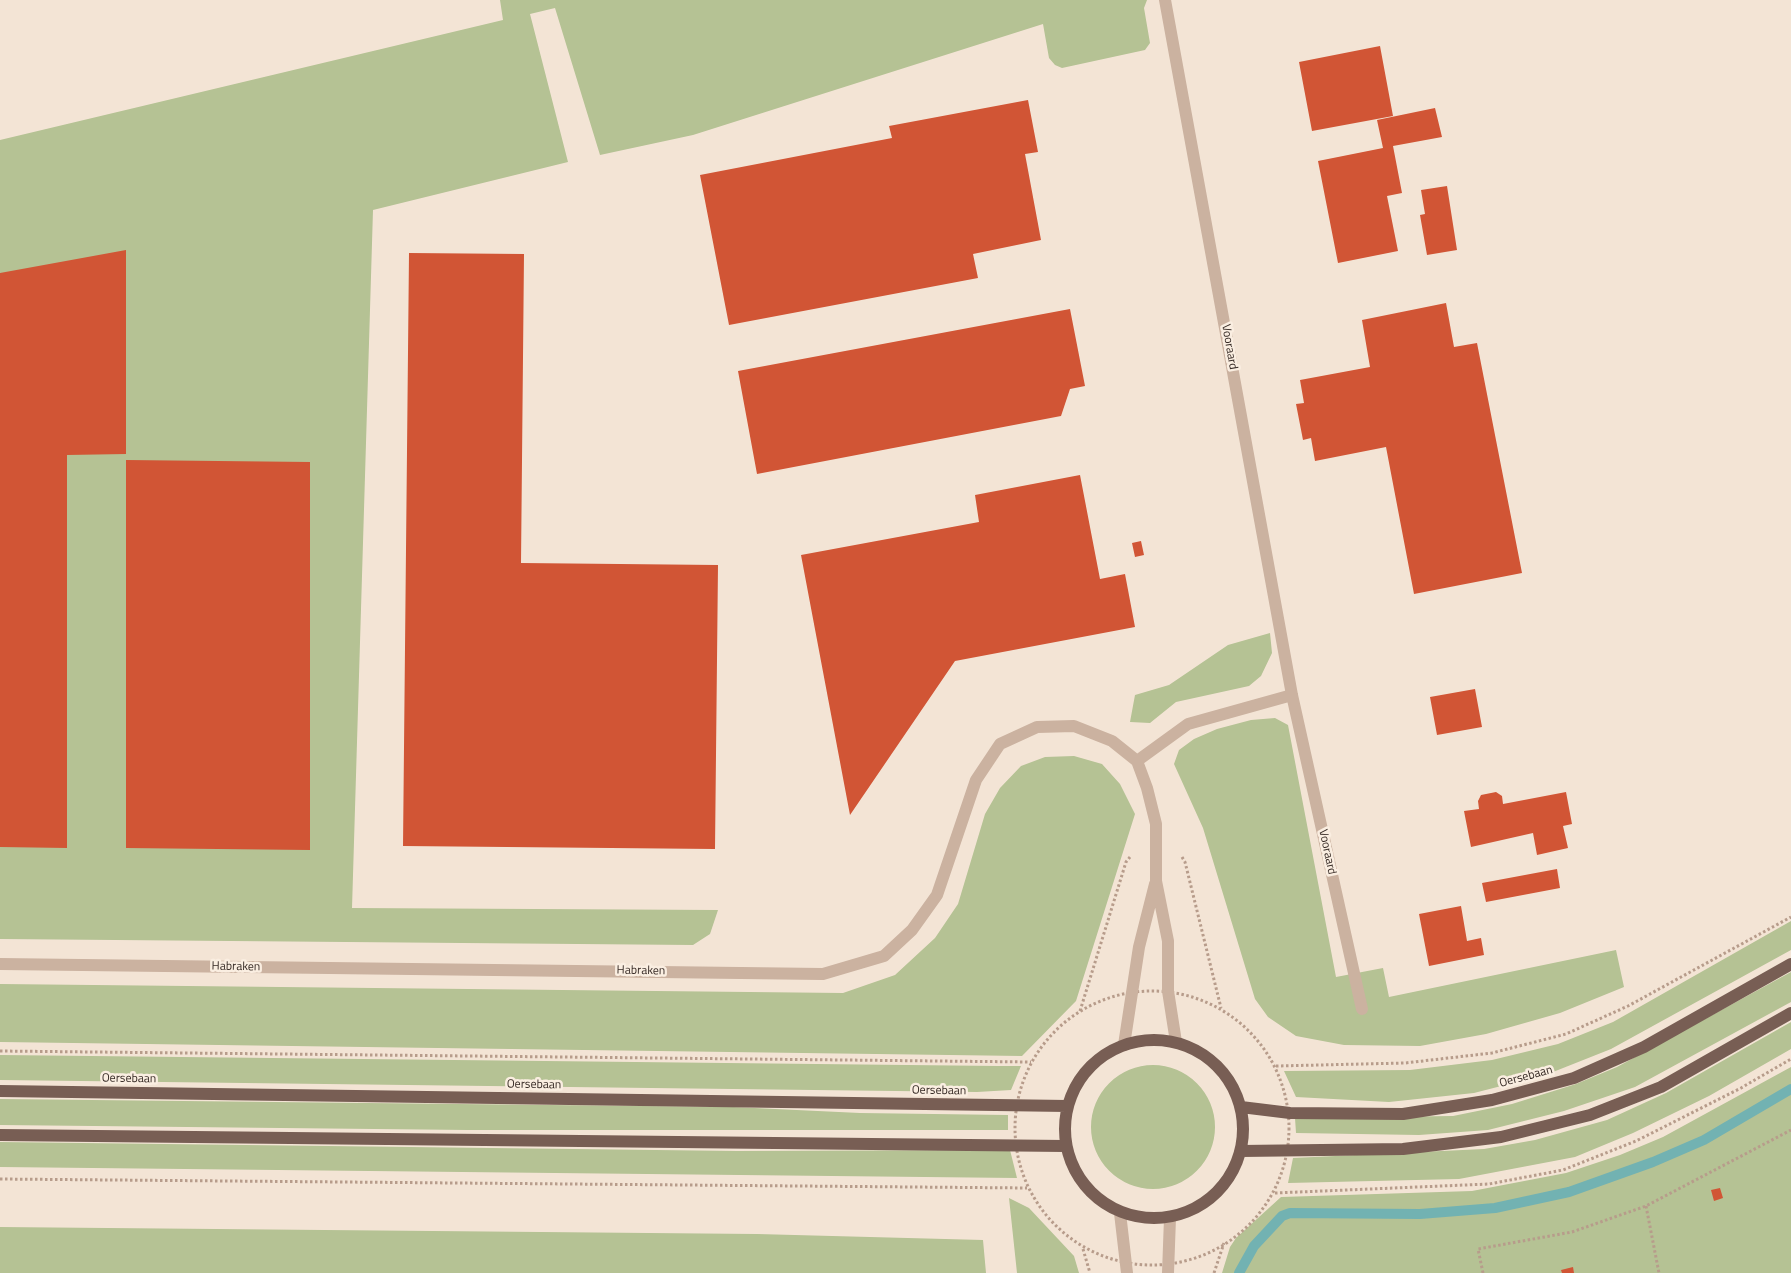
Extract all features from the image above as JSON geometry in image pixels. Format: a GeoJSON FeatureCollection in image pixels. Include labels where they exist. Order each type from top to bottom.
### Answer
{"type":"FeatureCollection","features":[{"type":"Feature","properties":{"kind":"main road","name":"Oersebaan"},"geometry":{"type":"LineString","coordinates":[[1241,1107],[1290,1113],[1403,1114],[1492,1100],[1574,1078],[1644,1046],[1791,964]]}},
{"type":"Feature","properties":{"kind":"main road"},"geometry":{"type":"LineString","coordinates":[[1241,1151],[1403,1149],[1500,1138],[1572,1120],[1590,1115],[1661,1087],[1791,1013]]}},
{"type":"Feature","properties":{"kind":"main road"},"geometry":{"type":"LineString","coordinates":[[1150,1040],[1176,1042],[1205,1055],[1228,1078],[1241,1107],[1241,1151],[1227,1182],[1202,1206],[1170,1218],[1145,1218],[1120,1213],[1095,1197],[1076,1173],[1065,1146],[1067,1106],[1079,1080],[1099,1059],[1124,1045],[1150,1040]]}},
{"type":"Feature","properties":{"kind":"main road","name":"Oersebaan"},"geometry":{"type":"LineString","coordinates":[[0,1091],[1067,1106]]}},
{"type":"Feature","properties":{"kind":"main road"},"geometry":{"type":"LineString","coordinates":[[0,1135],[1065,1146]]}},
{"type":"Feature","properties":{"kind":"street","name":"Vooraard"},"geometry":{"type":"LineString","coordinates":[[1165,0],[1292,695],[1362,1009]]}},
{"type":"Feature","properties":{"kind":"street"},"geometry":{"type":"LineString","coordinates":[[1176,1042],[1168,992],[1168,940],[1156,882],[1156,824],[1147,788],[1137,761],[1188,724],[1292,695]]}},
{"type":"Feature","properties":{"kind":"street","name":"Habraken"},"geometry":{"type":"LineString","coordinates":[[0,964],[822,974],[884,956],[912,930],[936,895],[976,780],[1000,744],[1037,727],[1074,726],[1112,741],[1137,761]]}},
{"type":"Feature","properties":{"kind":"street"},"geometry":{"type":"LineString","coordinates":[[1124,1045],[1138,947],[1156,882]]}},
{"type":"Feature","properties":{"kind":"street"},"geometry":{"type":"LineString","coordinates":[[1120,1213],[1127,1269]]}},
{"type":"Feature","properties":{"kind":"street"},"geometry":{"type":"LineString","coordinates":[[1168,1270],[1170,1218]]}},
{"type":"Feature","properties":{"kind":"path"},"geometry":{"type":"LineString","coordinates":[[1080,1011],[1126,862],[1156,824],[1185,862],[1221,1009]]}},
{"type":"Feature","properties":{"kind":"path"},"geometry":{"type":"LineString","coordinates":[[1214,1273],[1224,1242],[1198,1260],[1168,1270],[1127,1269],[1083,1249],[1051,1223],[1027,1188],[1019,1167],[1015,1144],[1016,1106],[1031,1062],[1052,1033],[1080,1011],[1105,999],[1132,992],[1168,992],[1195,997],[1221,1009],[1252,1033],[1276,1066],[1405,1063],[1492,1054],[1566,1034],[1628,1006],[1791,917]]}},
{"type":"Feature","properties":{"kind":"path"},"geometry":{"type":"LineString","coordinates":[[0,1051],[1031,1062]]}},
{"type":"Feature","properties":{"kind":"path"},"geometry":{"type":"LineString","coordinates":[[1483,1273],[1478,1249],[1572,1232],[1646,1206],[1791,1130]]}},
{"type":"Feature","properties":{"kind":"path"},"geometry":{"type":"LineString","coordinates":[[0,1178],[1027,1188]]}},
{"type":"Feature","properties":{"kind":"path"},"geometry":{"type":"LineString","coordinates":[[1646,1206],[1659,1273]]}},
{"type":"Feature","properties":{"kind":"path"},"geometry":{"type":"LineString","coordinates":[[1083,1249],[1090,1273]]}},
{"type":"Feature","properties":{"kind":"green space"},"geometry":{"type":"Polygon","coordinates":[[[500,0],[1147,0],[1144,8],[1150,43],[1145,50],[1062,68],[1055,65],[1049,58],[1043,24],[693,135],[600,155],[555,8],[530,14],[568,162],[373,210],[352,908],[718,910],[710,934],[693,945],[0,939],[0,140],[503,20],[500,0]]]}},
{"type":"Feature","properties":{"kind":"green space"},"geometry":{"type":"Polygon","coordinates":[[[1270,633],[1272,653],[1261,676],[1249,686],[1176,702],[1150,723],[1130,722],[1135,695],[1169,685],[1228,645],[1270,633]]]}},
{"type":"Feature","properties":{"kind":"green space"},"geometry":{"type":"Polygon","coordinates":[[[1275,718],[1288,725],[1336,977],[1383,968],[1389,997],[1616,950],[1624,987],[1560,1013],[1486,1034],[1420,1046],[1344,1045],[1296,1036],[1268,1017],[1255,999],[1203,828],[1174,764],[1179,750],[1194,739],[1217,729],[1251,720],[1275,718]]]}},
{"type":"Feature","properties":{"kind":"green space"},"geometry":{"type":"Polygon","coordinates":[[[1074,756],[1102,764],[1120,784],[1135,814],[1076,1001],[1022,1056],[0,1042],[0,984],[843,993],[895,975],[935,938],[958,904],[985,814],[1000,788],[1021,766],[1045,757],[1074,756]]]}},
{"type":"Feature","properties":{"kind":"green space"},"geometry":{"type":"Polygon","coordinates":[[[1791,921],[1791,950],[1611,1049],[1548,1074],[1474,1093],[1389,1102],[1296,1097],[1284,1071],[1410,1070],[1492,1060],[1558,1044],[1613,1022],[1791,921]]]}},
{"type":"Feature","properties":{"kind":"green space"},"geometry":{"type":"Polygon","coordinates":[[[1791,972],[1791,1002],[1635,1087],[1564,1111],[1488,1130],[1419,1135],[1296,1133],[1295,1118],[1453,1116],[1512,1104],[1576,1084],[1617,1067],[1791,972]]]}},
{"type":"Feature","properties":{"kind":"green space"},"geometry":{"type":"Polygon","coordinates":[[[1791,1022],[1791,1049],[1709,1096],[1633,1133],[1575,1157],[1459,1179],[1288,1183],[1293,1158],[1484,1149],[1535,1140],[1607,1120],[1666,1093],[1791,1022]]]}},
{"type":"Feature","properties":{"kind":"green space"},"geometry":{"type":"Polygon","coordinates":[[[0,1055],[1021,1066],[1011,1090],[977,1092],[0,1080],[0,1055]]]}},
{"type":"Feature","properties":{"kind":"green space"},"geometry":{"type":"Polygon","coordinates":[[[1153,1065],[1177,1070],[1197,1083],[1210,1103],[1215,1127],[1210,1151],[1197,1171],[1177,1184],[1153,1189],[1129,1184],[1109,1171],[1096,1151],[1091,1127],[1096,1103],[1109,1083],[1129,1070],[1153,1065]]]}},
{"type":"Feature","properties":{"kind":"green space"},"geometry":{"type":"Polygon","coordinates":[[[1791,1067],[1791,1273],[1222,1273],[1230,1247],[1236,1238],[1281,1197],[1472,1191],[1566,1173],[1620,1155],[1663,1137],[1791,1067]]]}},
{"type":"Feature","properties":{"kind":"green space"},"geometry":{"type":"Polygon","coordinates":[[[0,1099],[733,1107],[860,1113],[1008,1115],[1008,1130],[468,1130],[0,1125],[0,1099]]]}},
{"type":"Feature","properties":{"kind":"green space"},"geometry":{"type":"Polygon","coordinates":[[[0,1142],[737,1151],[1010,1150],[1017,1178],[0,1167],[0,1142]]]}},
{"type":"Feature","properties":{"kind":"green space"},"geometry":{"type":"Polygon","coordinates":[[[1009,1198],[1029,1208],[1074,1256],[1079,1273],[1017,1273],[1009,1198]]]}},
{"type":"Feature","properties":{"kind":"green space"},"geometry":{"type":"Polygon","coordinates":[[[0,1227],[757,1234],[983,1240],[986,1273],[0,1273],[0,1227]]]}},
{"type":"Feature","properties":{"kind":"building"},"geometry":{"type":"Polygon","coordinates":[[[1380,46],[1393,116],[1312,131],[1299,62],[1380,46]]]}},
{"type":"Feature","properties":{"kind":"building"},"geometry":{"type":"Polygon","coordinates":[[[1028,100],[1038,152],[1025,154],[1041,240],[973,254],[978,278],[729,325],[700,175],[892,138],[889,126],[1028,100]]]}},
{"type":"Feature","properties":{"kind":"building"},"geometry":{"type":"Polygon","coordinates":[[[1435,108],[1442,137],[1393,146],[1402,193],[1387,196],[1398,251],[1338,263],[1318,161],[1383,148],[1377,120],[1435,108]]]}},
{"type":"Feature","properties":{"kind":"building"},"geometry":{"type":"Polygon","coordinates":[[[1447,186],[1457,250],[1427,255],[1420,215],[1425,214],[1421,190],[1447,186]]]}},
{"type":"Feature","properties":{"kind":"building"},"geometry":{"type":"Polygon","coordinates":[[[126,250],[126,454],[67,455],[67,848],[0,847],[0,273],[126,250]]]}},
{"type":"Feature","properties":{"kind":"building"},"geometry":{"type":"Polygon","coordinates":[[[409,253],[524,254],[521,563],[718,565],[715,849],[403,846],[409,253]]]}},
{"type":"Feature","properties":{"kind":"building"},"geometry":{"type":"Polygon","coordinates":[[[1446,303],[1454,347],[1477,343],[1522,573],[1414,594],[1386,447],[1315,461],[1311,438],[1303,440],[1296,404],[1304,403],[1300,380],[1370,367],[1362,320],[1446,303]]]}},
{"type":"Feature","properties":{"kind":"building"},"geometry":{"type":"Polygon","coordinates":[[[1070,309],[1085,386],[1070,389],[1061,416],[757,474],[738,371],[1070,309]]]}},
{"type":"Feature","properties":{"kind":"building"},"geometry":{"type":"Polygon","coordinates":[[[126,460],[310,462],[310,850],[126,848],[126,460]]]}},
{"type":"Feature","properties":{"kind":"building"},"geometry":{"type":"Polygon","coordinates":[[[1080,475],[1100,579],[1125,574],[1135,627],[955,661],[850,815],[801,555],[979,522],[975,495],[1080,475]]]}},
{"type":"Feature","properties":{"kind":"building"},"geometry":{"type":"Polygon","coordinates":[[[1141,541],[1144,555],[1135,557],[1132,543],[1141,541]]]}},
{"type":"Feature","properties":{"kind":"building"},"geometry":{"type":"Polygon","coordinates":[[[1475,689],[1482,727],[1437,735],[1430,697],[1475,689]]]}},
{"type":"Feature","properties":{"kind":"building"},"geometry":{"type":"Polygon","coordinates":[[[1496,792],[1502,796],[1503,804],[1566,792],[1572,824],[1563,826],[1568,848],[1537,855],[1533,833],[1471,847],[1464,811],[1479,809],[1478,801],[1481,795],[1496,792]]]}},
{"type":"Feature","properties":{"kind":"building"},"geometry":{"type":"Polygon","coordinates":[[[1557,869],[1560,888],[1486,902],[1482,883],[1557,869]]]}},
{"type":"Feature","properties":{"kind":"building"},"geometry":{"type":"Polygon","coordinates":[[[1461,906],[1467,941],[1481,938],[1484,955],[1429,966],[1419,914],[1461,906]]]}},
{"type":"Feature","properties":{"kind":"building"},"geometry":{"type":"Polygon","coordinates":[[[1720,1188],[1723,1198],[1714,1201],[1711,1190],[1720,1188]]]}},
{"type":"Feature","properties":{"kind":"building"},"geometry":{"type":"Polygon","coordinates":[[[1573,1267],[1574,1273],[1562,1273],[1561,1270],[1573,1267]]]}},
{"type":"Feature","properties":{"kind":"waterway"},"geometry":{"type":"LineString","coordinates":[[1239,1273],[1254,1246],[1282,1216],[1290,1213],[1420,1214],[1495,1208],[1569,1192],[1653,1162],[1704,1140],[1791,1089]]}}]}
